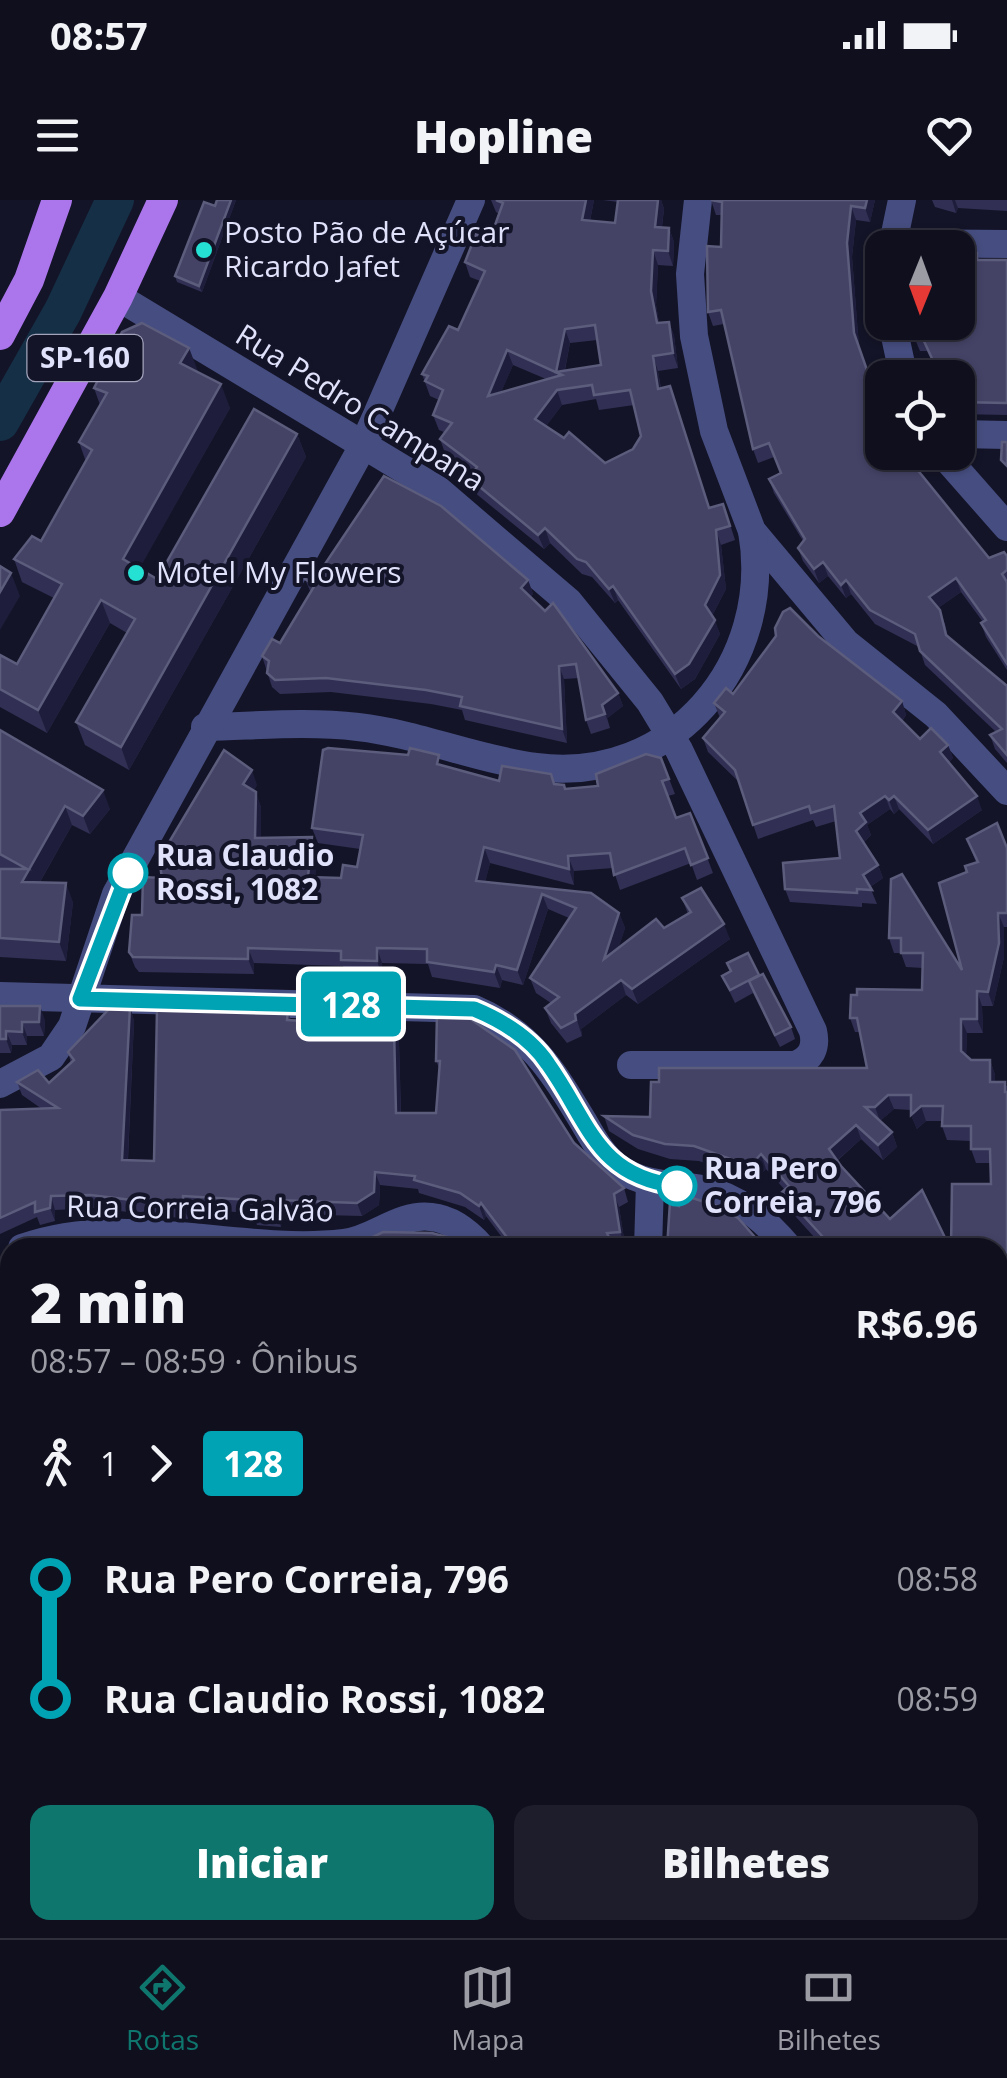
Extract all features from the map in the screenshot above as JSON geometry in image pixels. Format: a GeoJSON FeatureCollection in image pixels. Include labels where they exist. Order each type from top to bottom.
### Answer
{"type":"FeatureCollection","features":[{"type":"Feature","properties":{"kind":"main road","name":"SP-160"},"geometry":{"type":"LineString","coordinates":[[0,335],[29,280],[57,200]]}},
{"type":"Feature","properties":{"kind":"main road","name":"SP-160"},"geometry":{"type":"LineString","coordinates":[[0,512],[118,298],[163,200]]}},
{"type":"Feature","properties":{"kind":"street"},"geometry":{"type":"LineString","coordinates":[[0,1084],[51,1057],[72,1026],[116,894],[364,444],[471,200]]}},
{"type":"Feature","properties":{"kind":"street"},"geometry":{"type":"LineString","coordinates":[[205,727],[311,723],[354,726],[404,732],[537,767],[572,768],[648,748],[720,688],[751,626],[758,592],[752,531],[714,431],[694,336],[690,274],[698,200]]}},
{"type":"Feature","properties":{"kind":"street"},"geometry":{"type":"LineString","coordinates":[[895,230],[902,200]]}},
{"type":"Feature","properties":{"kind":"street"},"geometry":{"type":"LineString","coordinates":[[975,244],[1007,244]]}},
{"type":"Feature","properties":{"kind":"street","name":"Rua Pedro Campana"},"geometry":{"type":"LineString","coordinates":[[118,298],[364,444],[483,524],[569,602],[609,648],[669,733],[813,1032],[815,1046],[808,1058],[795,1065],[631,1065]]}},
{"type":"Feature","properties":{"kind":"street"},"geometry":{"type":"LineString","coordinates":[[975,434],[1007,435]]}},
{"type":"Feature","properties":{"kind":"street"},"geometry":{"type":"LineString","coordinates":[[956,470],[1007,527]]}},
{"type":"Feature","properties":{"kind":"street"},"geometry":{"type":"LineString","coordinates":[[752,531],[846,643],[936,715],[1007,791]]}},
{"type":"Feature","properties":{"kind":"street"},"geometry":{"type":"LineString","coordinates":[[0,996],[474,1009],[502,1020],[528,1040],[547,1062],[598,1148],[620,1170],[650,1183],[704,1190],[740,1202],[781,1238]]}},
{"type":"Feature","properties":{"kind":"street"},"geometry":{"type":"LineString","coordinates":[[648,1238],[650,1183]]}},
{"type":"Feature","properties":{"kind":"street","name":"Rua Correia Galvão"},"geometry":{"type":"LineString","coordinates":[[361,1238],[411,1216],[426,1216],[473,1238]]}},
{"type":"Feature","properties":{"kind":"street","name":"Rua Correia Galvão"},"geometry":{"type":"LineString","coordinates":[[69,1238],[118,1234],[221,1238]]}},
{"type":"Feature","properties":{"kind":"building","name":"Posto Pão de Açúcar Ricardo Jafet"},"geometry":{"type":"Polygon","coordinates":[[[217,200],[231,200],[199,286],[175,276],[204,202],[215,206],[217,200]]]}},
{"type":"Feature","properties":{"kind":"building"},"geometry":{"type":"Polygon","coordinates":[[[496,200],[586,200],[582,220],[615,223],[618,200],[658,200],[655,227],[669,228],[668,251],[653,250],[651,291],[657,323],[669,322],[673,353],[653,356],[658,389],[670,386],[709,508],[723,504],[730,526],[716,530],[720,575],[705,605],[715,620],[689,664],[675,674],[613,586],[609,589],[586,562],[577,559],[545,528],[538,535],[469,478],[477,467],[440,439],[452,423],[433,415],[443,390],[425,381],[428,376],[422,374],[449,326],[458,330],[485,271],[465,262],[476,234],[490,239],[503,203],[496,200]],[[595,325],[565,329],[556,372],[601,365],[595,325]],[[507,350],[488,396],[562,375],[507,350]],[[592,385],[557,390],[535,419],[564,438],[569,432],[605,463],[633,449],[641,436],[630,390],[594,395],[592,385]]]}},
{"type":"Feature","properties":{"kind":"building"},"geometry":{"type":"Polygon","coordinates":[[[711,200],[867,200],[865,208],[851,206],[847,243],[854,333],[865,364],[865,470],[918,470],[989,558],[1004,552],[1007,556],[1007,570],[1002,574],[1007,582],[1007,664],[981,623],[986,620],[956,578],[929,597],[940,610],[946,635],[1007,686],[1007,755],[990,735],[1002,729],[920,651],[915,634],[870,610],[846,580],[841,585],[823,562],[814,569],[798,548],[805,539],[769,479],[781,473],[769,443],[753,449],[721,310],[708,312],[707,246],[721,247],[722,202],[711,200]]]}},
{"type":"Feature","properties":{"kind":"building"},"geometry":{"type":"Polygon","coordinates":[[[975,253],[977,260],[1007,260],[1007,403],[975,402],[975,360],[933,360],[923,340],[975,340],[975,253]]]}},
{"type":"Feature","properties":{"kind":"building"},"geometry":{"type":"Polygon","coordinates":[[[142,323],[189,348],[180,363],[221,384],[123,559],[157,579],[254,409],[297,434],[121,747],[76,722],[135,619],[101,600],[38,710],[0,689],[0,655],[17,664],[62,584],[14,559],[32,536],[41,541],[92,450],[79,442],[107,393],[94,388],[122,332],[142,323]]]}},
{"type":"Feature","properties":{"kind":"building"},"geometry":{"type":"Polygon","coordinates":[[[1002,442],[1007,442],[1007,466],[1001,460],[1002,442]]]}},
{"type":"Feature","properties":{"kind":"building"},"geometry":{"type":"Polygon","coordinates":[[[384,476],[441,506],[528,580],[521,588],[545,611],[553,603],[618,693],[602,705],[605,714],[586,720],[576,664],[559,666],[562,729],[460,706],[462,697],[426,690],[326,678],[275,680],[267,673],[269,661],[262,656],[272,639],[280,643],[315,585],[305,579],[313,565],[321,570],[384,476]]]}},
{"type":"Feature","properties":{"kind":"building"},"geometry":{"type":"Polygon","coordinates":[[[0,566],[11,573],[0,592],[0,566]]]}},
{"type":"Feature","properties":{"kind":"building"},"geometry":{"type":"Polygon","coordinates":[[[790,608],[818,636],[902,701],[893,712],[920,739],[931,728],[948,745],[940,752],[977,796],[928,830],[894,796],[889,800],[885,796],[860,813],[866,822],[856,831],[878,865],[863,875],[872,890],[857,889],[857,893],[785,889],[783,863],[840,858],[834,806],[811,813],[809,806],[753,825],[735,770],[703,738],[725,712],[714,703],[726,688],[733,694],[776,636],[775,628],[783,612],[790,608]]]}},
{"type":"Feature","properties":{"kind":"building"},"geometry":{"type":"Polygon","coordinates":[[[0,730],[103,790],[83,816],[65,806],[22,882],[66,883],[59,942],[0,938],[0,869],[27,869],[0,854],[0,730]]]}},
{"type":"Feature","properties":{"kind":"building"},"geometry":{"type":"Polygon","coordinates":[[[410,748],[439,755],[437,764],[499,781],[502,766],[551,774],[554,784],[564,785],[565,789],[598,786],[596,774],[646,754],[661,758],[669,779],[662,781],[676,818],[690,813],[708,858],[691,865],[685,848],[614,875],[610,853],[568,856],[569,869],[484,847],[476,881],[591,893],[619,913],[604,959],[656,919],[664,928],[691,912],[682,898],[701,888],[724,924],[632,989],[621,980],[575,1014],[576,1020],[561,1028],[545,1008],[559,997],[530,978],[576,908],[542,894],[517,970],[496,965],[494,972],[427,962],[427,949],[377,948],[377,961],[341,960],[341,951],[248,948],[248,959],[133,957],[129,952],[132,915],[142,915],[143,877],[162,878],[159,859],[224,750],[252,770],[243,784],[256,792],[255,838],[312,837],[308,877],[341,878],[343,865],[357,867],[363,835],[312,828],[323,750],[408,755],[410,748]]]}},
{"type":"Feature","properties":{"kind":"building"},"geometry":{"type":"Polygon","coordinates":[[[997,823],[1007,848],[1007,913],[998,913],[999,943],[988,992],[977,991],[977,1019],[961,1019],[961,1051],[971,1060],[990,1060],[990,1082],[1005,1082],[1007,1238],[951,1238],[952,1184],[991,1184],[990,1149],[971,1149],[971,1126],[942,1126],[943,1106],[921,1106],[911,1115],[911,1095],[888,1095],[875,1107],[865,1107],[892,1132],[878,1145],[856,1125],[829,1149],[890,1219],[922,1190],[945,1238],[824,1238],[782,1192],[789,1186],[761,1154],[750,1166],[694,1146],[665,1144],[633,1135],[604,1116],[650,1117],[651,1082],[659,1082],[659,1068],[867,1068],[857,1018],[850,1018],[851,995],[857,995],[857,989],[922,990],[923,953],[901,953],[901,938],[889,938],[891,879],[902,874],[962,970],[939,883],[967,872],[965,866],[978,862],[967,839],[997,823]]]}},
{"type":"Feature","properties":{"kind":"building"},"geometry":{"type":"Polygon","coordinates":[[[748,953],[759,975],[730,990],[722,976],[731,971],[727,963],[748,953]]]}},
{"type":"Feature","properties":{"kind":"building"},"geometry":{"type":"Polygon","coordinates":[[[763,974],[791,1027],[775,1035],[749,981],[763,974]]]}},
{"type":"Feature","properties":{"kind":"building"},"geometry":{"type":"Polygon","coordinates":[[[0,1006],[40,1006],[39,1022],[22,1022],[22,1032],[6,1031],[6,1039],[0,1039],[0,1006]]]}},
{"type":"Feature","properties":{"kind":"building"},"geometry":{"type":"Polygon","coordinates":[[[130,1007],[122,1160],[154,1161],[157,1009],[288,1011],[287,1020],[325,1022],[326,1011],[362,1012],[362,1027],[394,1028],[396,1113],[436,1113],[440,1061],[436,1061],[437,1013],[469,1018],[515,1050],[574,1143],[624,1188],[614,1194],[620,1232],[607,1233],[609,1238],[507,1238],[481,1203],[479,1206],[460,1193],[414,1180],[415,1176],[375,1172],[374,1192],[357,1203],[277,1200],[276,1213],[252,1212],[252,1200],[183,1196],[183,1206],[90,1195],[51,1196],[50,1208],[35,1212],[35,1202],[0,1218],[0,1110],[58,1108],[17,1082],[38,1070],[49,1083],[74,1060],[68,1052],[110,1008],[130,1007]]]}},
{"type":"Feature","properties":{"kind":"building"},"geometry":{"type":"Polygon","coordinates":[[[683,1195],[717,1206],[738,1218],[756,1238],[668,1238],[670,1202],[679,1206],[683,1195]]]}},
{"type":"Feature","properties":{"kind":"building"},"geometry":{"type":"Polygon","coordinates":[[[383,1232],[432,1233],[451,1238],[370,1238],[383,1232]]]}},
{"type":"Feature","properties":{"kind":"waterway"},"geometry":{"type":"LineString","coordinates":[[0,422],[63,311],[115,200]]}},
{"type":"Feature","properties":{"kind":"bus line","name":"128"},"geometry":{"type":"LineString","coordinates":[[128,873],[116,894],[80,999],[437,1005],[474,1009],[502,1020],[528,1040],[547,1062],[598,1148],[620,1170],[650,1183],[677,1186]]}},
{"type":"Feature","properties":{"kind":"place","name":"Posto Pão de Açúcar Ricardo Jafet"},"geometry":{"type":"Point","coordinates":[204,250]}},
{"type":"Feature","properties":{"kind":"place","name":"Motel My Flowers"},"geometry":{"type":"Point","coordinates":[136,573]}},
{"type":"Feature","properties":{"kind":"place","name":"Rua Claudio Rossi, 1082"},"geometry":{"type":"Point","coordinates":[128,873]}},
{"type":"Feature","properties":{"kind":"place","name":"Rua Pero Correia, 796"},"geometry":{"type":"Point","coordinates":[677,1186]}}]}
